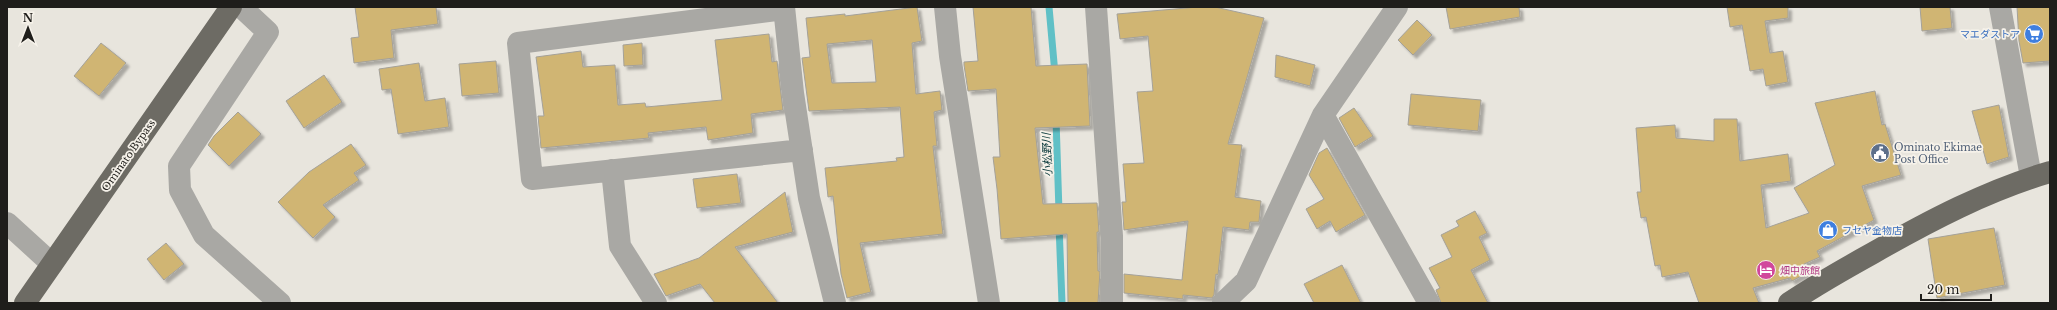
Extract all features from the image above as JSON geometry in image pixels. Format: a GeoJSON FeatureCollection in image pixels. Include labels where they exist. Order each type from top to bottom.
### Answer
{"type":"FeatureCollection","features":[{"type":"Feature","properties":{"kind":"highway","name":"Ominato Bypass"},"geometry":{"type":"LineString","coordinates":[[25,303],[231,7]]}},
{"type":"Feature","properties":{"kind":"highway"},"geometry":{"type":"LineString","coordinates":[[1789,303],[1818,284],[1902,237],[1991,193],[2041,175]]}},
{"type":"Feature","properties":{"kind":"street"},"geometry":{"type":"LineString","coordinates":[[241,7],[268,32],[179,166],[180,190],[204,235],[280,303]]}},
{"type":"Feature","properties":{"kind":"street"},"geometry":{"type":"LineString","coordinates":[[945,7],[950,56],[990,303]]}},
{"type":"Feature","properties":{"kind":"street"},"geometry":{"type":"LineString","coordinates":[[1096,7],[1112,236],[1112,303]]}},
{"type":"Feature","properties":{"kind":"street"},"geometry":{"type":"LineString","coordinates":[[1223,303],[1246,281],[1323,115],[1397,7]]}},
{"type":"Feature","properties":{"kind":"street"},"geometry":{"type":"LineString","coordinates":[[2000,7],[2041,175]]}},
{"type":"Feature","properties":{"kind":"street"},"geometry":{"type":"LineString","coordinates":[[802,150],[532,179],[518,43],[784,8],[809,198],[834,303]]}},
{"type":"Feature","properties":{"kind":"street"},"geometry":{"type":"LineString","coordinates":[[1323,115],[1429,303]]}},
{"type":"Feature","properties":{"kind":"street"},"geometry":{"type":"LineString","coordinates":[[612,170],[620,246],[656,303]]}},
{"type":"Feature","properties":{"kind":"street"},"geometry":{"type":"LineString","coordinates":[[7,223],[52,264]]}},
{"type":"Feature","properties":{"kind":"building"},"geometry":{"type":"Polygon","coordinates":[[[355,7],[436,7],[438,24],[391,30],[394,58],[354,63],[351,38],[359,37],[355,7]]]}},
{"type":"Feature","properties":{"kind":"building"},"geometry":{"type":"Polygon","coordinates":[[[917,7],[922,41],[912,43],[916,94],[940,91],[942,110],[934,112],[937,146],[933,146],[943,234],[860,243],[871,292],[847,298],[841,274],[833,196],[828,197],[825,168],[897,161],[896,158],[904,157],[900,107],[809,111],[802,58],[810,57],[806,18],[845,14],[845,16],[917,7]],[[872,40],[827,44],[832,83],[876,82],[872,40]]]}},
{"type":"Feature","properties":{"kind":"building"},"geometry":{"type":"Polygon","coordinates":[[[973,7],[1031,7],[1036,66],[1087,64],[1090,126],[1035,128],[1043,204],[1097,203],[1099,232],[1097,232],[1098,271],[1100,271],[1098,303],[1068,303],[1067,234],[1001,239],[993,157],[1000,157],[996,89],[968,91],[964,65],[964,62],[978,61],[973,7]]]}},
{"type":"Feature","properties":{"kind":"building"},"geometry":{"type":"Polygon","coordinates":[[[1198,7],[1215,7],[1264,18],[1228,144],[1242,145],[1235,197],[1261,201],[1259,222],[1250,222],[1249,230],[1223,227],[1218,275],[1216,274],[1214,295],[1212,298],[1183,295],[1183,299],[1124,293],[1124,274],[1182,280],[1188,221],[1124,230],[1122,202],[1126,202],[1123,164],[1144,163],[1137,92],[1153,91],[1148,36],[1120,39],[1117,14],[1198,7]]]}},
{"type":"Feature","properties":{"kind":"building"},"geometry":{"type":"Polygon","coordinates":[[[1446,7],[1519,7],[1520,17],[1450,29],[1446,7]]]}},
{"type":"Feature","properties":{"kind":"building"},"geometry":{"type":"Polygon","coordinates":[[[1727,7],[1788,7],[1788,18],[1765,21],[1770,53],[1783,51],[1788,82],[1766,86],[1763,69],[1750,71],[1742,25],[1730,27],[1727,7]]]}},
{"type":"Feature","properties":{"kind":"building"},"geometry":{"type":"Polygon","coordinates":[[[1920,7],[1950,7],[1952,28],[1922,31],[1920,7]]]}},
{"type":"Feature","properties":{"kind":"building","name":"マエダストア"},"geometry":{"type":"Polygon","coordinates":[[[2017,7],[2050,7],[2050,61],[2023,63],[2019,41],[2017,7]]]}},
{"type":"Feature","properties":{"kind":"building"},"geometry":{"type":"Polygon","coordinates":[[[1417,20],[1432,35],[1413,55],[1398,40],[1417,20]]]}},
{"type":"Feature","properties":{"kind":"building"},"geometry":{"type":"Polygon","coordinates":[[[769,34],[772,62],[777,61],[783,110],[751,114],[753,133],[708,140],[706,127],[648,133],[649,138],[541,148],[538,116],[544,116],[536,57],[581,51],[583,67],[615,65],[618,105],[645,103],[646,107],[722,100],[715,40],[769,34]]]}},
{"type":"Feature","properties":{"kind":"building"},"geometry":{"type":"Polygon","coordinates":[[[101,43],[126,63],[99,96],[74,76],[101,43]]]}},
{"type":"Feature","properties":{"kind":"building"},"geometry":{"type":"Polygon","coordinates":[[[642,43],[643,65],[624,66],[623,45],[642,43]]]}},
{"type":"Feature","properties":{"kind":"building"},"geometry":{"type":"Polygon","coordinates":[[[1276,55],[1315,65],[1310,86],[1275,77],[1276,55]]]}},
{"type":"Feature","properties":{"kind":"building"},"geometry":{"type":"Polygon","coordinates":[[[496,61],[499,93],[462,96],[459,64],[496,61]]]}},
{"type":"Feature","properties":{"kind":"building"},"geometry":{"type":"Polygon","coordinates":[[[419,63],[425,101],[445,98],[449,127],[398,134],[391,89],[382,90],[379,69],[419,63]]]}},
{"type":"Feature","properties":{"kind":"building"},"geometry":{"type":"Polygon","coordinates":[[[324,75],[342,102],[304,128],[286,101],[324,75]]]}},
{"type":"Feature","properties":{"kind":"building"},"geometry":{"type":"Polygon","coordinates":[[[1875,91],[1882,125],[1885,124],[1901,175],[1862,186],[1874,220],[1817,251],[1820,257],[1804,264],[1807,273],[1792,281],[1790,278],[1753,288],[1759,303],[1699,303],[1688,272],[1662,277],[1660,265],[1655,266],[1646,217],[1641,218],[1637,192],[1641,192],[1636,128],[1675,125],[1676,138],[1714,141],[1714,119],[1737,119],[1740,161],[1788,154],[1791,181],[1761,185],[1766,228],[1809,213],[1794,188],[1835,165],[1815,103],[1875,91]]]}},
{"type":"Feature","properties":{"kind":"building"},"geometry":{"type":"Polygon","coordinates":[[[1411,94],[1481,100],[1478,131],[1408,125],[1411,94]]]}},
{"type":"Feature","properties":{"kind":"building"},"geometry":{"type":"Polygon","coordinates":[[[1999,105],[2009,157],[1987,164],[1972,111],[1999,105]]]}},
{"type":"Feature","properties":{"kind":"building"},"geometry":{"type":"Polygon","coordinates":[[[1354,108],[1373,136],[1355,147],[1339,118],[1354,108]]]}},
{"type":"Feature","properties":{"kind":"building"},"geometry":{"type":"Polygon","coordinates":[[[238,112],[261,134],[229,166],[208,145],[214,136],[238,112]]]}},
{"type":"Feature","properties":{"kind":"building"},"geometry":{"type":"Polygon","coordinates":[[[351,144],[366,165],[354,173],[359,180],[323,205],[335,217],[313,238],[278,202],[309,172],[351,144]]]}},
{"type":"Feature","properties":{"kind":"building"},"geometry":{"type":"Polygon","coordinates":[[[1327,148],[1365,215],[1336,232],[1330,221],[1317,229],[1306,209],[1324,199],[1309,175],[1319,153],[1327,148]]]}},
{"type":"Feature","properties":{"kind":"building"},"geometry":{"type":"Polygon","coordinates":[[[737,174],[741,203],[697,208],[693,179],[737,174]]]}},
{"type":"Feature","properties":{"kind":"building"},"geometry":{"type":"Polygon","coordinates":[[[785,192],[793,232],[735,247],[778,303],[715,303],[700,284],[666,296],[654,274],[699,258],[785,192]]]}},
{"type":"Feature","properties":{"kind":"building"},"geometry":{"type":"Polygon","coordinates":[[[1475,211],[1487,233],[1479,237],[1490,260],[1471,270],[1488,303],[1441,303],[1436,290],[1440,288],[1429,268],[1452,257],[1441,235],[1459,226],[1456,221],[1475,211]]]}},
{"type":"Feature","properties":{"kind":"building"},"geometry":{"type":"Polygon","coordinates":[[[1994,228],[2005,285],[1937,298],[1928,239],[1994,228]]]}},
{"type":"Feature","properties":{"kind":"building"},"geometry":{"type":"Polygon","coordinates":[[[166,243],[184,264],[164,280],[147,259],[166,243]]]}},
{"type":"Feature","properties":{"kind":"building"},"geometry":{"type":"Polygon","coordinates":[[[1342,265],[1361,303],[1314,303],[1304,284],[1342,265]]]}},
{"type":"Feature","properties":{"kind":"waterway","name":"小松野川"},"geometry":{"type":"LineString","coordinates":[[1049,7],[1055,74]]}},
{"type":"Feature","properties":{"kind":"waterway","name":"小松野川"},"geometry":{"type":"LineString","coordinates":[[1056,119],[1059,212]]}},
{"type":"Feature","properties":{"kind":"waterway","name":"小松野川"},"geometry":{"type":"LineString","coordinates":[[1059,225],[1062,303]]}},
{"type":"Feature","properties":{"kind":"place","name":"マエダストア"},"geometry":{"type":"Point","coordinates":[2034,34]}},
{"type":"Feature","properties":{"kind":"place","name":"Ominato Ekimae Post Office"},"geometry":{"type":"Point","coordinates":[1880,153]}},
{"type":"Feature","properties":{"kind":"place","name":"フセヤ金物店"},"geometry":{"type":"Point","coordinates":[1828,230]}},
{"type":"Feature","properties":{"kind":"place","name":"畑中旅館"},"geometry":{"type":"Point","coordinates":[1766,270]}}]}
